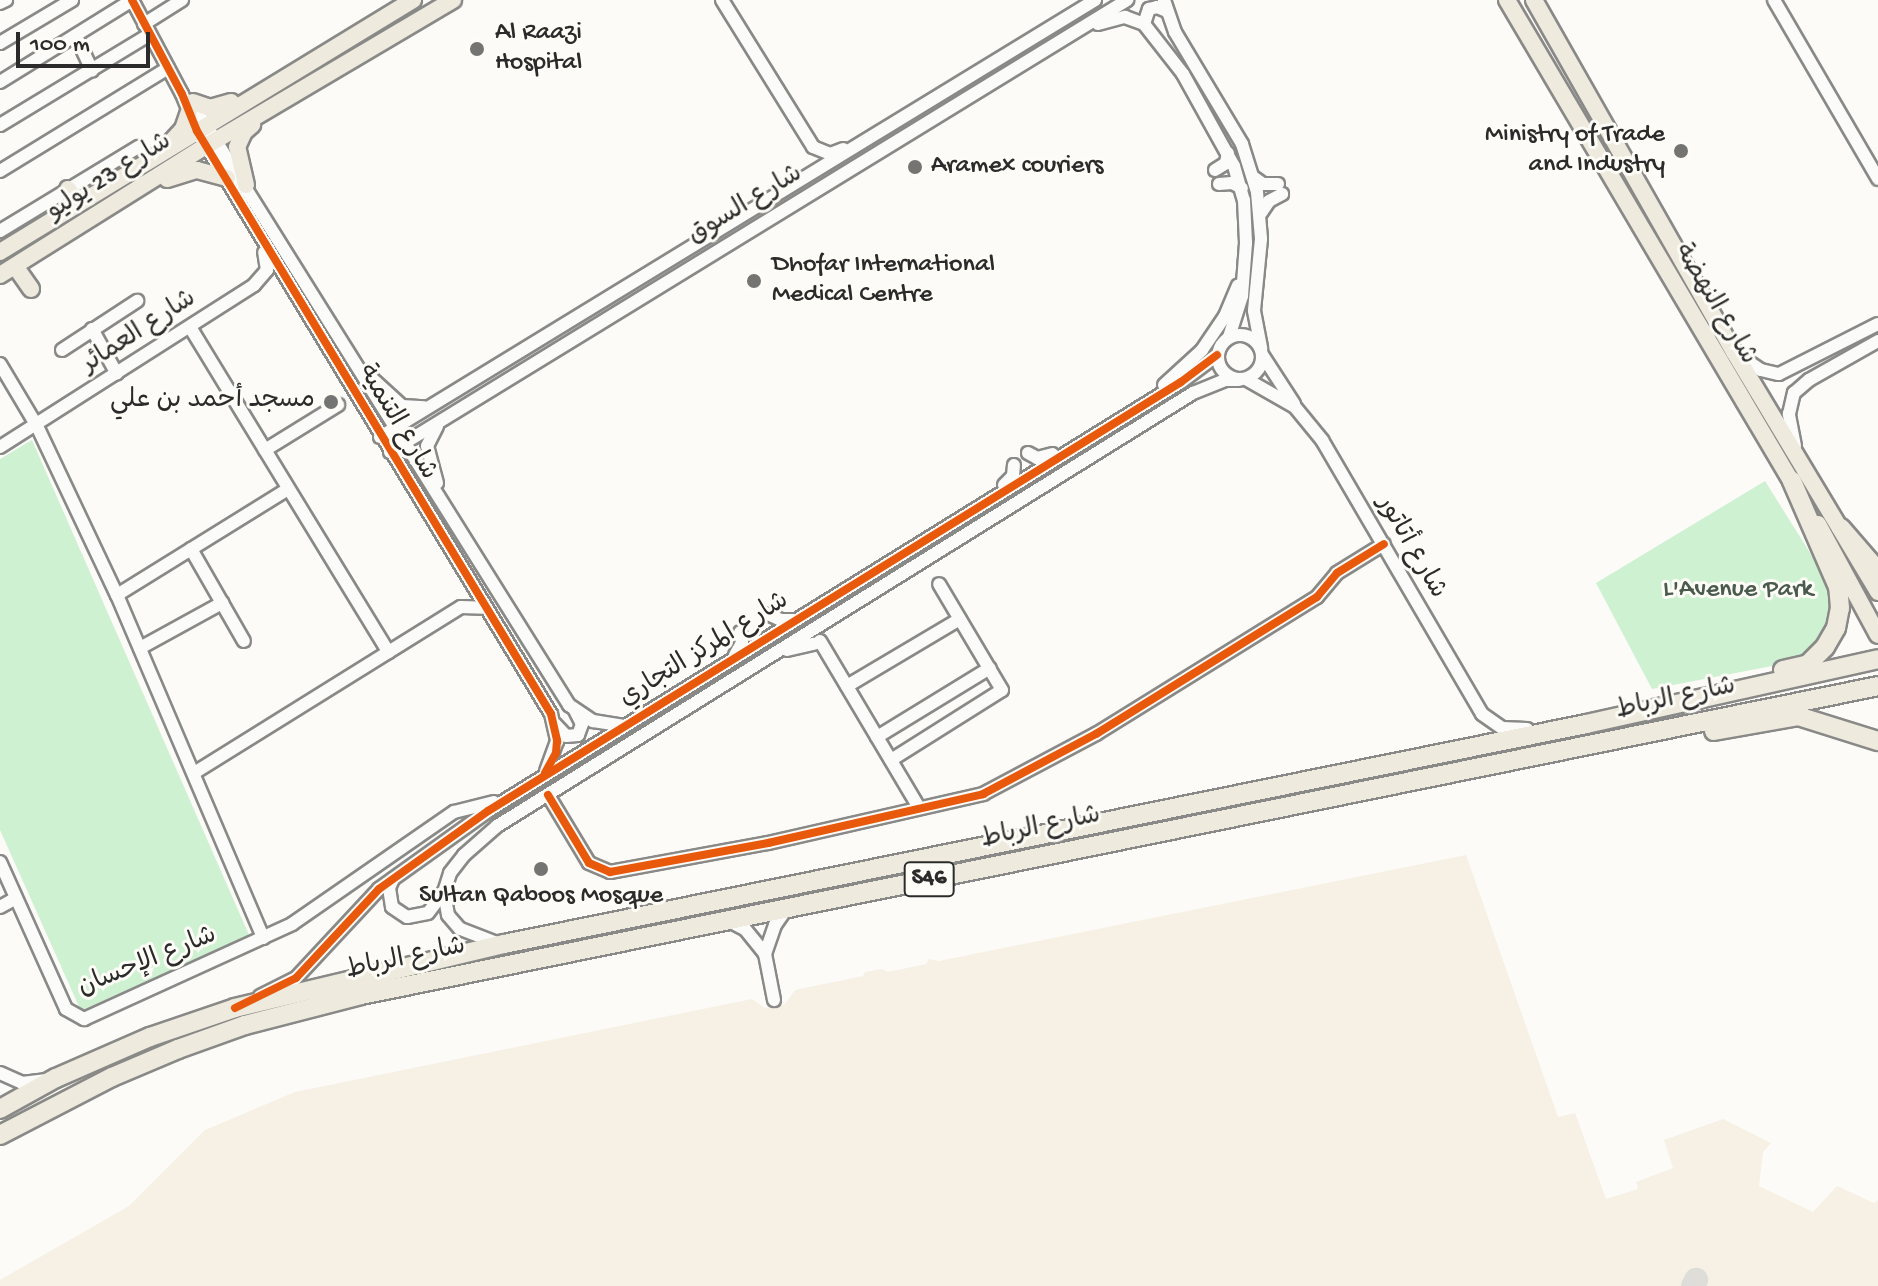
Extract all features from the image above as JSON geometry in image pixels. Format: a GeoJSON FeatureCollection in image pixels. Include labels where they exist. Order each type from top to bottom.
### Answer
{"type":"FeatureCollection","features":[{"type":"Feature","properties":{"kind":"highway"},"geometry":{"type":"LineString","coordinates":[[1693,701],[1719,687],[1808,664],[1825,647],[1836,628],[1840,608],[1838,587],[1792,481]]}},
{"type":"Feature","properties":{"kind":"highway"},"geometry":{"type":"LineString","coordinates":[[1841,528],[1878,571]]}},
{"type":"Feature","properties":{"kind":"highway","name":"شارع الرباط"},"geometry":{"type":"LineString","coordinates":[[0,1109],[56,1078],[150,1037],[235,1008],[504,944],[1586,724],[1878,659]]}},
{"type":"Feature","properties":{"kind":"highway","name":"شارع الرباط"},"geometry":{"type":"LineString","coordinates":[[0,1135],[112,1077],[245,1025],[361,995],[1878,686]]}},
{"type":"Feature","properties":{"kind":"highway"},"geometry":{"type":"LineString","coordinates":[[1588,744],[1631,745],[1798,716],[1878,741]]}},
{"type":"Feature","properties":{"kind":"main road","name":"شارع 23 يوليو"},"geometry":{"type":"LineString","coordinates":[[0,275],[211,143],[453,0]]}},
{"type":"Feature","properties":{"kind":"main road","name":"شارع النهضة"},"geometry":{"type":"LineString","coordinates":[[1507,0],[1792,481],[1878,635]]}},
{"type":"Feature","properties":{"kind":"main road","name":"شارع النهضة"},"geometry":{"type":"LineString","coordinates":[[1534,0],[1734,352],[1878,592]]}},
{"type":"Feature","properties":{"kind":"main road","name":"شارع 23 يوليو"},"geometry":{"type":"LineString","coordinates":[[0,252],[410,1]]}},
{"type":"Feature","properties":{"kind":"main road"},"geometry":{"type":"LineString","coordinates":[[140,167],[183,129],[188,103],[216,108],[253,92],[262,92]]}},
{"type":"Feature","properties":{"kind":"main road"},"geometry":{"type":"LineString","coordinates":[[246,185],[237,151],[239,142],[247,129],[274,107]]}},
{"type":"Feature","properties":{"kind":"main road"},"geometry":{"type":"LineString","coordinates":[[133,194],[191,171],[227,178]]}},
{"type":"Feature","properties":{"kind":"main road"},"geometry":{"type":"LineString","coordinates":[[61,215],[62,193],[74,198],[89,198]]}},
{"type":"Feature","properties":{"kind":"main road"},"geometry":{"type":"LineString","coordinates":[[15,266],[31,289]]}},
{"type":"Feature","properties":{"kind":"street"},"geometry":{"type":"LineString","coordinates":[[0,3],[6,0]]}},
{"type":"Feature","properties":{"kind":"street"},"geometry":{"type":"LineString","coordinates":[[0,43],[72,0]]}},
{"type":"Feature","properties":{"kind":"street"},"geometry":{"type":"LineString","coordinates":[[0,82],[132,0]]}},
{"type":"Feature","properties":{"kind":"street","name":"شارع التنمية"},"geometry":{"type":"LineString","coordinates":[[132,0],[259,233],[554,721]]}},
{"type":"Feature","properties":{"kind":"street"},"geometry":{"type":"LineString","coordinates":[[0,125],[92,70],[182,0]]}},
{"type":"Feature","properties":{"kind":"street"},"geometry":{"type":"LineString","coordinates":[[722,0],[813,147],[833,154],[906,117]]}},
{"type":"Feature","properties":{"kind":"street","name":"شارع السوق"},"geometry":{"type":"LineString","coordinates":[[380,437],[784,194],[1095,0]]}},
{"type":"Feature","properties":{"kind":"street","name":"شارع السوق"},"geometry":{"type":"LineString","coordinates":[[390,452],[1127,0]]}},
{"type":"Feature","properties":{"kind":"street"},"geometry":{"type":"LineString","coordinates":[[1774,0],[1876,171]]}},
{"type":"Feature","properties":{"kind":"street"},"geometry":{"type":"LineString","coordinates":[[1084,27],[1125,17],[1144,24],[1183,74],[1228,152],[1242,188],[1245,260],[1241,306],[1229,337],[1217,355],[1220,369],[1242,379],[1259,370],[1262,352],[1254,311],[1261,213],[1253,177],[1242,144],[1185,50],[1166,5],[1149,9],[1144,24]]}},
{"type":"Feature","properties":{"kind":"street"},"geometry":{"type":"LineString","coordinates":[[76,36],[92,70]]}},
{"type":"Feature","properties":{"kind":"street"},"geometry":{"type":"LineString","coordinates":[[0,171],[168,68]]}},
{"type":"Feature","properties":{"kind":"street","name":"شارع التنمية"},"geometry":{"type":"LineString","coordinates":[[211,143],[246,185],[574,710]]}},
{"type":"Feature","properties":{"kind":"street"},"geometry":{"type":"LineString","coordinates":[[0,231],[138,147]]}},
{"type":"Feature","properties":{"kind":"street"},"geometry":{"type":"LineString","coordinates":[[784,194],[810,169],[813,147]]}},
{"type":"Feature","properties":{"kind":"street"},"geometry":{"type":"LineString","coordinates":[[1215,170],[1226,163],[1228,152]]}},
{"type":"Feature","properties":{"kind":"street"},"geometry":{"type":"LineString","coordinates":[[1253,177],[1280,189],[1261,213]]}},
{"type":"Feature","properties":{"kind":"street"},"geometry":{"type":"LineString","coordinates":[[1219,184],[1232,183],[1242,188]]}},
{"type":"Feature","properties":{"kind":"street","name":"شارع العمائر"},"geometry":{"type":"LineString","coordinates":[[0,447],[254,285],[262,278],[268,264],[259,233]]}},
{"type":"Feature","properties":{"kind":"street"},"geometry":{"type":"LineString","coordinates":[[1151,400],[1195,358],[1220,325],[1234,297],[1245,260]]}},
{"type":"Feature","properties":{"kind":"street"},"geometry":{"type":"LineString","coordinates":[[62,350],[137,301]]}},
{"type":"Feature","properties":{"kind":"street"},"geometry":{"type":"LineString","coordinates":[[1801,386],[1787,385],[1785,376],[1878,324]]}},
{"type":"Feature","properties":{"kind":"street"},"geometry":{"type":"LineString","coordinates":[[190,327],[388,652]]}},
{"type":"Feature","properties":{"kind":"street"},"geometry":{"type":"LineString","coordinates":[[92,329],[117,374]]}},
{"type":"Feature","properties":{"kind":"street"},"geometry":{"type":"LineString","coordinates":[[1229,337],[1251,337],[1262,352]]}},
{"type":"Feature","properties":{"kind":"street"},"geometry":{"type":"LineString","coordinates":[[1802,464],[1789,414],[1792,397],[1801,386],[1878,341]]}},
{"type":"Feature","properties":{"kind":"street","name":"شارع أتاتور"},"geometry":{"type":"LineString","coordinates":[[1262,352],[1295,407],[1322,440],[1482,714],[1502,728],[1516,730],[1586,724]]}},
{"type":"Feature","properties":{"kind":"street"},"geometry":{"type":"LineString","coordinates":[[1734,352],[1769,373],[1791,370]]}},
{"type":"Feature","properties":{"kind":"street","name":"شارع المركز التجاري"},"geometry":{"type":"LineString","coordinates":[[235,1008],[296,978],[379,889],[545,773],[1151,400],[1217,355]]}},
{"type":"Feature","properties":{"kind":"street"},"geometry":{"type":"LineString","coordinates":[[0,364],[37,426],[117,595],[263,938],[292,924],[454,812],[505,800]]}},
{"type":"Feature","properties":{"kind":"street"},"geometry":{"type":"LineString","coordinates":[[360,370],[402,406],[414,409],[434,404]]}},
{"type":"Feature","properties":{"kind":"street","name":"شارع أتاتور"},"geometry":{"type":"LineString","coordinates":[[1242,379],[1295,407]]}},
{"type":"Feature","properties":{"kind":"street","name":"شارع المركز التجاري"},"geometry":{"type":"LineString","coordinates":[[444,892],[450,873],[464,855],[497,826],[776,652],[1043,492],[1193,393],[1225,380],[1242,379]]}},
{"type":"Feature","properties":{"kind":"street"},"geometry":{"type":"LineString","coordinates":[[265,450],[338,405]]}},
{"type":"Feature","properties":{"kind":"street"},"geometry":{"type":"LineString","coordinates":[[437,494],[427,446],[441,421]]}},
{"type":"Feature","properties":{"kind":"street"},"geometry":{"type":"LineString","coordinates":[[1028,453],[1032,457],[1043,458],[1074,445]]}},
{"type":"Feature","properties":{"kind":"street"},"geometry":{"type":"LineString","coordinates":[[991,497],[1013,476],[1014,465]]}},
{"type":"Feature","properties":{"kind":"street"},"geometry":{"type":"LineString","coordinates":[[117,595],[288,489]]}},
{"type":"Feature","properties":{"kind":"street"},"geometry":{"type":"LineString","coordinates":[[548,795],[589,863],[610,872],[768,843],[983,794],[1025,775],[1317,597],[1337,573],[1384,544]]}},
{"type":"Feature","properties":{"kind":"street"},"geometry":{"type":"LineString","coordinates":[[191,549],[244,641]]}},
{"type":"Feature","properties":{"kind":"street"},"geometry":{"type":"LineString","coordinates":[[461,607],[469,582]]}},
{"type":"Feature","properties":{"kind":"street"},"geometry":{"type":"LineString","coordinates":[[891,760],[1000,692],[1001,686],[939,584]]}},
{"type":"Feature","properties":{"kind":"street"},"geometry":{"type":"LineString","coordinates":[[140,648],[222,603]]}},
{"type":"Feature","properties":{"kind":"street"},"geometry":{"type":"LineString","coordinates":[[194,773],[461,607],[484,608]]}},
{"type":"Feature","properties":{"kind":"street"},"geometry":{"type":"LineString","coordinates":[[768,614],[775,619],[794,620]]}},
{"type":"Feature","properties":{"kind":"street"},"geometry":{"type":"LineString","coordinates":[[847,686],[960,619]]}},
{"type":"Feature","properties":{"kind":"street"},"geometry":{"type":"LineString","coordinates":[[735,656],[742,643],[740,632]]}},
{"type":"Feature","properties":{"kind":"street"},"geometry":{"type":"LineString","coordinates":[[776,652],[817,642],[847,686],[919,808]]}},
{"type":"Feature","properties":{"kind":"street"},"geometry":{"type":"LineString","coordinates":[[877,737],[990,668]]}},
{"type":"Feature","properties":{"kind":"street"},"geometry":{"type":"LineString","coordinates":[[554,721],[561,734],[571,738],[578,735],[582,724],[574,710]]}},
{"type":"Feature","properties":{"kind":"street"},"geometry":{"type":"LineString","coordinates":[[574,710],[593,721],[623,726]]}},
{"type":"Feature","properties":{"kind":"street"},"geometry":{"type":"LineString","coordinates":[[545,773],[556,753],[554,721]]}},
{"type":"Feature","properties":{"kind":"street","name":"شارع الإحسان"},"geometry":{"type":"LineString","coordinates":[[0,862],[66,1009],[84,1019],[263,938]]}},
{"type":"Feature","properties":{"kind":"street"},"geometry":{"type":"LineString","coordinates":[[393,879],[389,888],[392,907],[407,917],[428,913],[444,892]]}},
{"type":"Feature","properties":{"kind":"street"},"geometry":{"type":"LineString","coordinates":[[444,892],[448,915],[460,929],[504,944]]}},
{"type":"Feature","properties":{"kind":"street"},"geometry":{"type":"LineString","coordinates":[[0,907],[16,898]]}},
{"type":"Feature","properties":{"kind":"street"},"geometry":{"type":"LineString","coordinates":[[765,954],[775,925],[787,908]]}},
{"type":"Feature","properties":{"kind":"street"},"geometry":{"type":"LineString","coordinates":[[727,920],[745,929],[765,954],[774,1000]]}},
{"type":"Feature","properties":{"kind":"street"},"geometry":{"type":"LineString","coordinates":[[0,1073],[22,1083],[56,1078]]}},
{"type":"Feature","properties":{"kind":"shaded area"},"geometry":{"type":"Polygon","coordinates":[[[1466,855],[1558,1117],[1575,1113],[1606,1199],[1638,1189],[1636,1182],[1673,1168],[1664,1140],[1723,1119],[1771,1143],[1763,1152],[1759,1186],[1813,1212],[1837,1186],[1874,1203],[1878,1200],[1878,1286],[0,1286],[0,1280],[129,1206],[205,1130],[295,1092],[752,999],[765,1008],[775,1007],[785,1004],[795,990],[863,976],[865,972],[882,969],[888,972],[926,964],[929,959],[939,961],[1466,855]]]}},
{"type":"Feature","properties":{"kind":"green space"},"geometry":{"type":"Polygon","coordinates":[[[32,440],[249,935],[81,1011],[0,830],[0,459],[32,440]]]}},
{"type":"Feature","properties":{"kind":"green space","name":"L'Avenue Park"},"geometry":{"type":"Polygon","coordinates":[[[1765,481],[1839,599],[1831,637],[1803,660],[1652,689],[1596,583],[1765,481]]]}},
{"type":"Feature","properties":{"kind":"taxiway"},"geometry":{"type":"LineString","coordinates":[[1693,1286],[1696,1280]]}},
{"type":"Feature","properties":{"kind":"cycle path"},"geometry":{"type":"LineString","coordinates":[[132,0],[182,94],[197,131],[551,714],[557,741],[556,753],[545,773]]}},
{"type":"Feature","properties":{"kind":"cycle path"},"geometry":{"type":"LineString","coordinates":[[235,1008],[296,978],[379,889],[488,811],[1181,382],[1217,355]]}},
{"type":"Feature","properties":{"kind":"cycle path"},"geometry":{"type":"LineString","coordinates":[[548,795],[589,863],[610,872],[768,843],[983,794],[1096,734],[1317,597],[1337,573],[1384,544]]}},
{"type":"Feature","properties":{"kind":"place","name":"Al Raazi Hospital"},"geometry":{"type":"Point","coordinates":[477,49]}},
{"type":"Feature","properties":{"kind":"place","name":"Ministry of Trade and Industry"},"geometry":{"type":"Point","coordinates":[1681,151]}},
{"type":"Feature","properties":{"kind":"place","name":"Aramex couriers"},"geometry":{"type":"Point","coordinates":[915,167]}},
{"type":"Feature","properties":{"kind":"place","name":"Dhofar International Medical Centre"},"geometry":{"type":"Point","coordinates":[754,281]}},
{"type":"Feature","properties":{"kind":"place","name":"مسجد أحمد بن علي"},"geometry":{"type":"Point","coordinates":[331,402]}},
{"type":"Feature","properties":{"kind":"place","name":"Sultan Qaboos Mosque"},"geometry":{"type":"Point","coordinates":[541,869]}}]}
